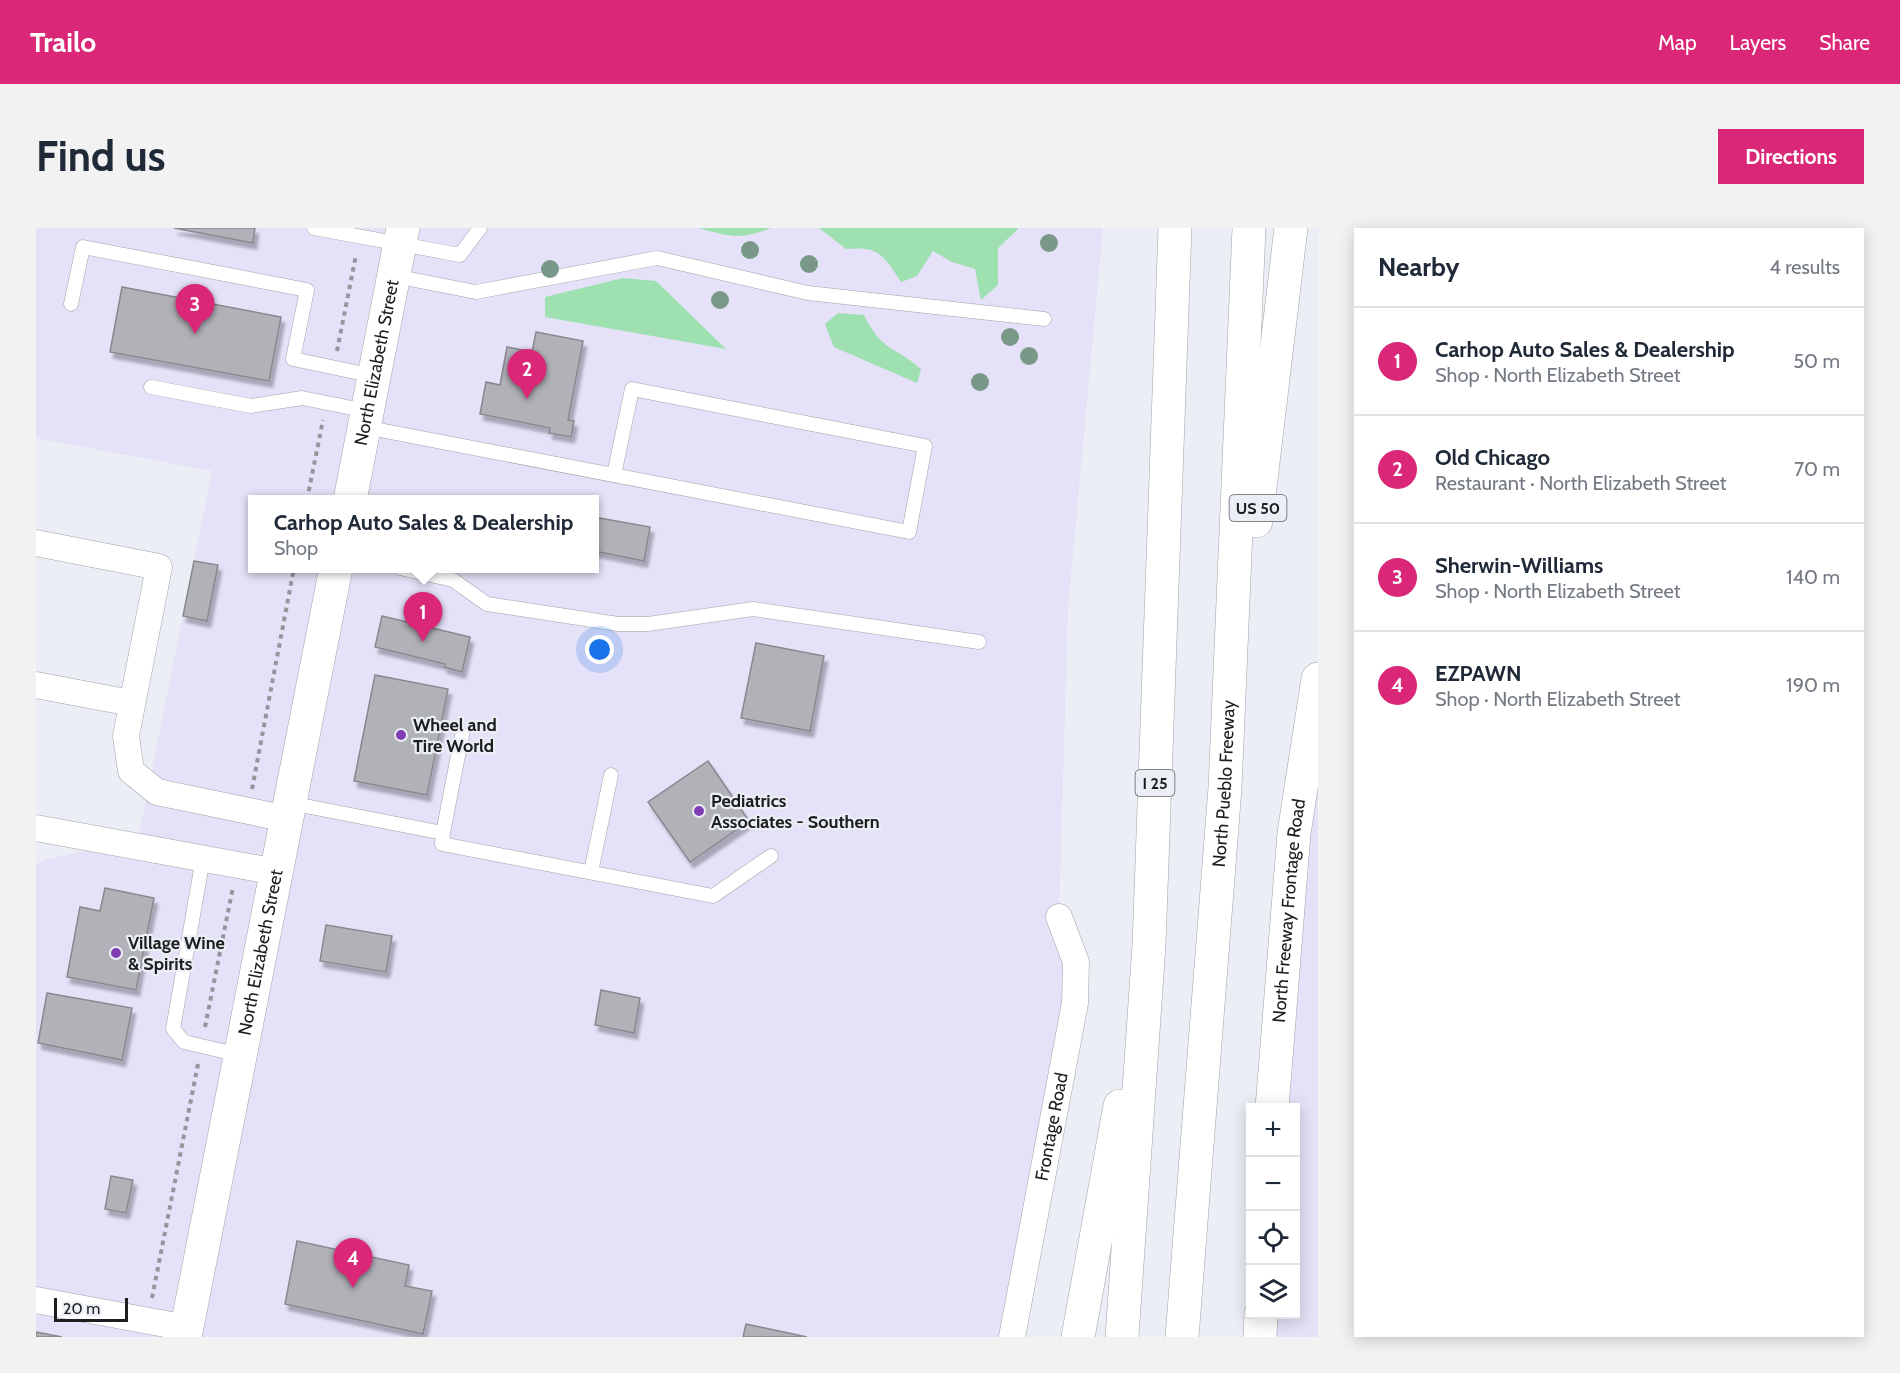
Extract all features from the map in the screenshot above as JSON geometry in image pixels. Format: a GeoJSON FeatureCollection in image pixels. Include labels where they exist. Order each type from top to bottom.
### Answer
{"type":"FeatureCollection","features":[{"type":"Feature","properties":{"kind":"main road","name":"I 25"},"geometry":{"type":"LineString","coordinates":[[1122,1337],[1149,945],[1175,228]]}},
{"type":"Feature","properties":{"kind":"main road","name":"North Pueblo Freeway"},"geometry":{"type":"LineString","coordinates":[[1182,1337],[1225,788],[1249,228]]}},
{"type":"Feature","properties":{"kind":"main road","name":"US 50"},"geometry":{"type":"LineString","coordinates":[[1225,788],[1291,228]]}},
{"type":"Feature","properties":{"kind":"main road","name":"North Elizabeth Street"},"geometry":{"type":"LineString","coordinates":[[351,495],[401,236]]}},
{"type":"Feature","properties":{"kind":"main road","name":"North Elizabeth Street"},"geometry":{"type":"LineString","coordinates":[[186,1333],[335,573]]}},
{"type":"Feature","properties":{"kind":"main road","name":"North Freeway Frontage Road"},"geometry":{"type":"LineString","coordinates":[[1272,1103],[1293,833],[1318,679]]}},
{"type":"Feature","properties":{"kind":"main road"},"geometry":{"type":"LineString","coordinates":[[1078,1337],[1149,945]]}},
{"type":"Feature","properties":{"kind":"main road"},"geometry":{"type":"LineString","coordinates":[[1260,1337],[1261,1319]]}},
{"type":"Feature","properties":{"kind":"street"},"geometry":{"type":"LineString","coordinates":[[36,543],[159,567],[126,736],[131,771],[157,792],[248,811],[288,811]]}},
{"type":"Feature","properties":{"kind":"street"},"geometry":{"type":"LineString","coordinates":[[36,685],[131,703]]}},
{"type":"Feature","properties":{"kind":"street"},"geometry":{"type":"LineString","coordinates":[[36,828],[277,872]]}},
{"type":"Feature","properties":{"kind":"street","name":"Frontage Road"},"geometry":{"type":"LineString","coordinates":[[1012,1337],[1075,1003],[1076,962],[1059,917]]}},
{"type":"Feature","properties":{"kind":"street"},"geometry":{"type":"LineString","coordinates":[[36,1300],[147,1321],[186,1333]]}},
{"type":"Feature","properties":{"kind":"lane"},"geometry":{"type":"LineString","coordinates":[[314,228],[401,236],[460,255],[480,228]]}},
{"type":"Feature","properties":{"kind":"lane"},"geometry":{"type":"LineString","coordinates":[[72,304],[83,247],[307,290],[293,359],[374,376]]}},
{"type":"Feature","properties":{"kind":"lane"},"geometry":{"type":"LineString","coordinates":[[394,276],[476,292],[657,258],[808,293],[1044,319]]}},
{"type":"Feature","properties":{"kind":"lane"},"geometry":{"type":"LineString","coordinates":[[151,387],[251,406],[302,398],[366,419],[614,475],[909,532],[925,446],[632,389],[614,475]]}},
{"type":"Feature","properties":{"kind":"lane"},"geometry":{"type":"LineString","coordinates":[[422,573],[453,580],[487,604],[618,624],[648,624],[753,609],[979,642]]}},
{"type":"Feature","properties":{"kind":"lane"},"geometry":{"type":"LineString","coordinates":[[462,735],[442,844],[713,896],[771,856]]}},
{"type":"Feature","properties":{"kind":"lane"},"geometry":{"type":"LineString","coordinates":[[591,872],[611,775]]}},
{"type":"Feature","properties":{"kind":"lane"},"geometry":{"type":"LineString","coordinates":[[288,811],[443,834]]}},
{"type":"Feature","properties":{"kind":"lane"},"geometry":{"type":"LineString","coordinates":[[203,858],[173,1029],[184,1042],[240,1055]]}},
{"type":"Feature","properties":{"kind":"path"},"geometry":{"type":"LineString","coordinates":[[248,811],[293,573]]}},
{"type":"Feature","properties":{"kind":"path"},"geometry":{"type":"LineString","coordinates":[[147,1321],[237,865]]}},
{"type":"Feature","properties":{"kind":"shaded area"},"geometry":{"type":"Polygon","coordinates":[[[36,228],[1103,228],[1068,608],[1059,917],[1076,962],[1012,1337],[36,1337],[36,864],[47,859],[87,851],[137,845],[212,471],[36,438],[36,228]]]}},
{"type":"Feature","properties":{"kind":"shaded area"},"geometry":{"type":"Polygon","coordinates":[[[1318,679],[1318,1337],[1260,1337],[1261,1319],[1300,1319],[1300,1103],[1272,1103],[1318,679]]]}},
{"type":"Feature","properties":{"kind":"green space"},"geometry":{"type":"Polygon","coordinates":[[[699,228],[771,228],[735,236],[699,228]]]}},
{"type":"Feature","properties":{"kind":"green space"},"geometry":{"type":"Polygon","coordinates":[[[819,228],[1018,229],[998,248],[998,285],[981,300],[975,269],[952,262],[933,251],[917,276],[901,282],[890,265],[879,254],[866,249],[846,249],[819,228]]]}},
{"type":"Feature","properties":{"kind":"green space"},"geometry":{"type":"Polygon","coordinates":[[[623,278],[656,281],[726,349],[545,317],[545,297],[623,278]]]}},
{"type":"Feature","properties":{"kind":"green space"},"geometry":{"type":"Polygon","coordinates":[[[838,313],[864,315],[883,342],[921,369],[917,383],[834,347],[825,324],[838,313]]]}},
{"type":"Feature","properties":{"kind":"building"},"geometry":{"type":"Polygon","coordinates":[[[174,228],[255,228],[253,243],[174,228]]]}},
{"type":"Feature","properties":{"kind":"building"},"geometry":{"type":"Polygon","coordinates":[[[122,287],[281,317],[269,381],[110,352],[122,287]]]}},
{"type":"Feature","properties":{"kind":"building"},"geometry":{"type":"Polygon","coordinates":[[[536,332],[583,341],[568,420],[574,421],[571,437],[549,433],[550,428],[480,414],[486,382],[500,385],[507,347],[532,352],[536,332]]]}},
{"type":"Feature","properties":{"kind":"building"},"geometry":{"type":"Polygon","coordinates":[[[599,518],[650,527],[644,561],[599,552],[599,518]]]}},
{"type":"Feature","properties":{"kind":"building"},"geometry":{"type":"Polygon","coordinates":[[[194,561],[218,565],[207,621],[183,616],[194,561]]]}},
{"type":"Feature","properties":{"kind":"building"},"geometry":{"type":"Polygon","coordinates":[[[382,616],[470,637],[462,672],[444,667],[445,664],[375,647],[382,616]]]}},
{"type":"Feature","properties":{"kind":"building"},"geometry":{"type":"Polygon","coordinates":[[[756,643],[824,656],[810,731],[741,718],[756,643]]]}},
{"type":"Feature","properties":{"kind":"building","name":"Wheel and Tire World"},"geometry":{"type":"Polygon","coordinates":[[[375,675],[448,689],[427,795],[354,781],[375,675]]]}},
{"type":"Feature","properties":{"kind":"building","name":"Pediatrics Associates - Southern"},"geometry":{"type":"Polygon","coordinates":[[[708,761],[749,821],[690,862],[648,802],[708,761]]]}},
{"type":"Feature","properties":{"kind":"building"},"geometry":{"type":"Polygon","coordinates":[[[105,888],[154,898],[136,990],[67,977],[80,907],[100,911],[105,888]]]}},
{"type":"Feature","properties":{"kind":"building"},"geometry":{"type":"Polygon","coordinates":[[[326,925],[392,936],[386,972],[320,961],[326,925]]]}},
{"type":"Feature","properties":{"kind":"building"},"geometry":{"type":"Polygon","coordinates":[[[601,990],[640,998],[634,1033],[595,1025],[601,990]]]}},
{"type":"Feature","properties":{"kind":"building"},"geometry":{"type":"Polygon","coordinates":[[[47,993],[132,1008],[122,1060],[38,1043],[47,993]]]}},
{"type":"Feature","properties":{"kind":"building"},"geometry":{"type":"Polygon","coordinates":[[[111,1176],[133,1180],[126,1213],[105,1209],[111,1176]]]}},
{"type":"Feature","properties":{"kind":"building"},"geometry":{"type":"Polygon","coordinates":[[[297,1241],[409,1265],[405,1286],[432,1291],[423,1334],[285,1304],[297,1241]]]}},
{"type":"Feature","properties":{"kind":"building"},"geometry":{"type":"Polygon","coordinates":[[[746,1324],[807,1337],[743,1337],[746,1324]]]}},
{"type":"Feature","properties":{"kind":"building"},"geometry":{"type":"Polygon","coordinates":[[[36,1332],[62,1337],[36,1337],[36,1332]]]}},
{"type":"Feature","properties":{"kind":"place","name":"Sherwin-Williams"},"geometry":{"type":"Point","coordinates":[195,334]}},
{"type":"Feature","properties":{"kind":"place","name":"Old Chicago"},"geometry":{"type":"Point","coordinates":[527,399]}},
{"type":"Feature","properties":{"kind":"place","name":"Carhop Auto Sales & Dealership"},"geometry":{"type":"Point","coordinates":[423,642]}},
{"type":"Feature","properties":{"kind":"place","name":"Wheel and Tire World"},"geometry":{"type":"Point","coordinates":[401,735]}},
{"type":"Feature","properties":{"kind":"place","name":"Pediatrics Associates - Southern"},"geometry":{"type":"Point","coordinates":[699,811]}},
{"type":"Feature","properties":{"kind":"place","name":"Village Wine & Spirits"},"geometry":{"type":"Point","coordinates":[116,953]}},
{"type":"Feature","properties":{"kind":"place","name":"EZPAWN"},"geometry":{"type":"Point","coordinates":[353,1288]}}]}
